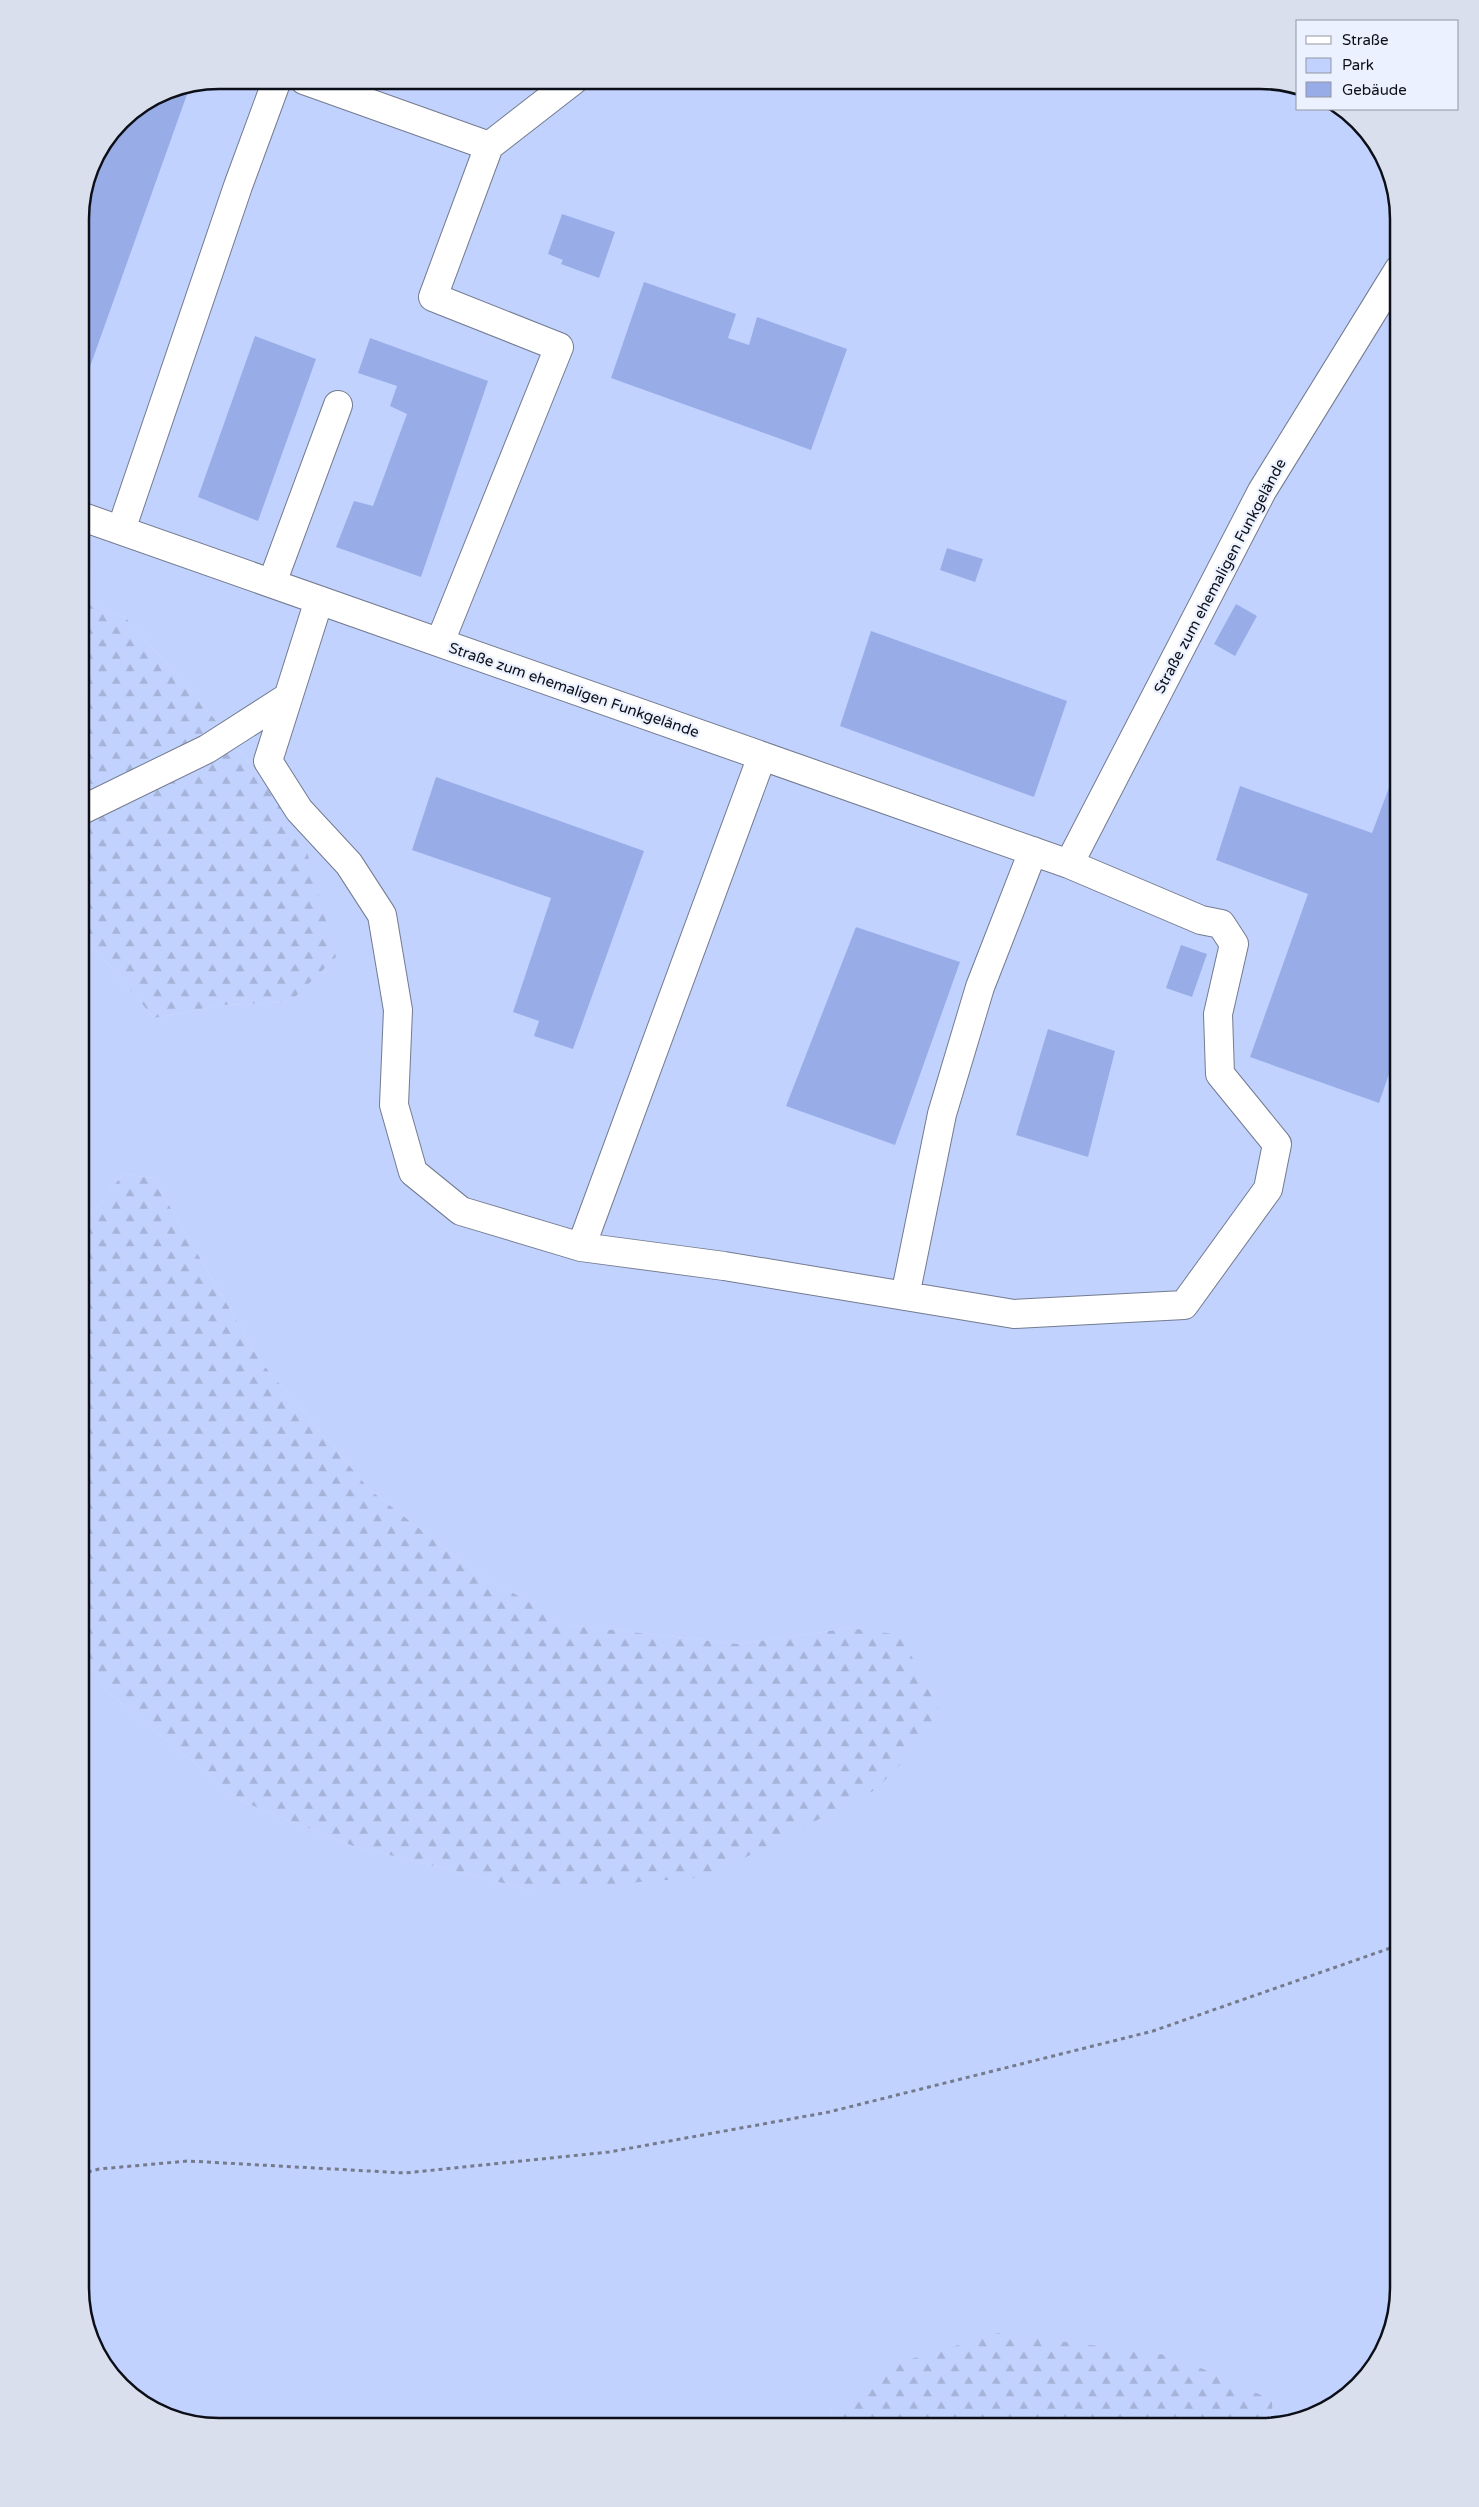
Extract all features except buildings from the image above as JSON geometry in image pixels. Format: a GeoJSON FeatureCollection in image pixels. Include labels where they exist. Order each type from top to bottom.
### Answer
{"type":"FeatureCollection","features":[{"type":"Feature","properties":{"kind":"lane"},"geometry":{"type":"LineString","coordinates":[[121,530],[235,196],[274,89]]}},
{"type":"Feature","properties":{"kind":"lane"},"geometry":{"type":"LineString","coordinates":[[329,89],[490,146]]}},
{"type":"Feature","properties":{"kind":"lane"},"geometry":{"type":"LineString","coordinates":[[440,642],[559,347],[433,298],[490,146],[563,89]]}},
{"type":"Feature","properties":{"kind":"lane","name":"Straße zum ehemaligen Funkgelände"},"geometry":{"type":"LineString","coordinates":[[1069,864],[1262,491],[1390,284]]}},
{"type":"Feature","properties":{"kind":"lane"},"geometry":{"type":"LineString","coordinates":[[272,584],[338,405]]}},
{"type":"Feature","properties":{"kind":"lane","name":"Straße zum ehemaligen Funkgelände"},"geometry":{"type":"LineString","coordinates":[[89,519],[1033,851],[1069,864],[1201,920],[1221,924],[1234,944],[1218,1014],[1220,1074],[1278,1144],[1268,1189],[1184,1305],[1014,1314],[905,1296]]}},
{"type":"Feature","properties":{"kind":"lane"},"geometry":{"type":"LineString","coordinates":[[319,600],[268,761],[299,810],[348,864],[382,915],[398,1010],[394,1105],[413,1172],[460,1211],[581,1247],[724,1266],[905,1296],[942,1114],[980,987],[1033,851]]}},
{"type":"Feature","properties":{"kind":"lane"},"geometry":{"type":"LineString","coordinates":[[89,807],[207,749],[288,697]]}},
{"type":"Feature","properties":{"kind":"lane"},"geometry":{"type":"LineString","coordinates":[[581,1247],[762,756]]}},
{"type":"Feature","properties":{"kind":"path"},"geometry":{"type":"LineString","coordinates":[[89,2172],[99,2169],[188,2161],[405,2173],[609,2152],[829,2112],[1153,2031],[1390,1948]]}},
{"type":"Feature","properties":{"kind":"green space"},"geometry":{"type":"Polygon","coordinates":[[[219,89],[1269,89],[1296,94],[1296,110],[1330,110],[1346,121],[1368,147],[1377,161],[1383,177],[1390,210],[1390,2288],[1386,2322],[1377,2346],[1358,2374],[1332,2396],[1318,2405],[1294,2414],[1273,2417],[1272,2400],[832,2411],[830,2418],[210,2418],[194,2416],[161,2405],[133,2386],[111,2360],[102,2346],[96,2330],[91,2313],[89,2288],[89,1665],[110,1694],[241,1801],[353,1846],[531,1890],[850,1628],[738,1644],[567,1625],[470,1568],[370,1490],[261,1362],[153,1178],[123,1174],[89,1217],[89,942],[154,1018],[222,1005],[290,1002],[301,830],[209,712],[126,618],[89,604],[89,210],[91,194],[99,169],[106,154],[116,140],[133,121],[154,106],[169,99],[194,91],[219,89]]]}},
{"type":"Feature","properties":{"kind":"green space"},"geometry":{"type":"Polygon","coordinates":[[[89,604],[126,618],[209,712],[301,830],[336,957],[290,1002],[222,1005],[154,1018],[89,942],[89,604]]]}},
{"type":"Feature","properties":{"kind":"green space"},"geometry":{"type":"Polygon","coordinates":[[[123,1174],[153,1178],[261,1362],[370,1490],[470,1568],[568,1625],[738,1644],[850,1628],[901,1635],[944,1721],[875,1790],[708,1877],[531,1890],[353,1846],[241,1801],[110,1694],[89,1665],[89,1217],[123,1174]]]}},
{"type":"Feature","properties":{"kind":"green space"},"geometry":{"type":"Polygon","coordinates":[[[998,2333],[1174,2356],[1272,2400],[1273,2417],[830,2418],[832,2411],[898,2363],[998,2333]]]}}]}
